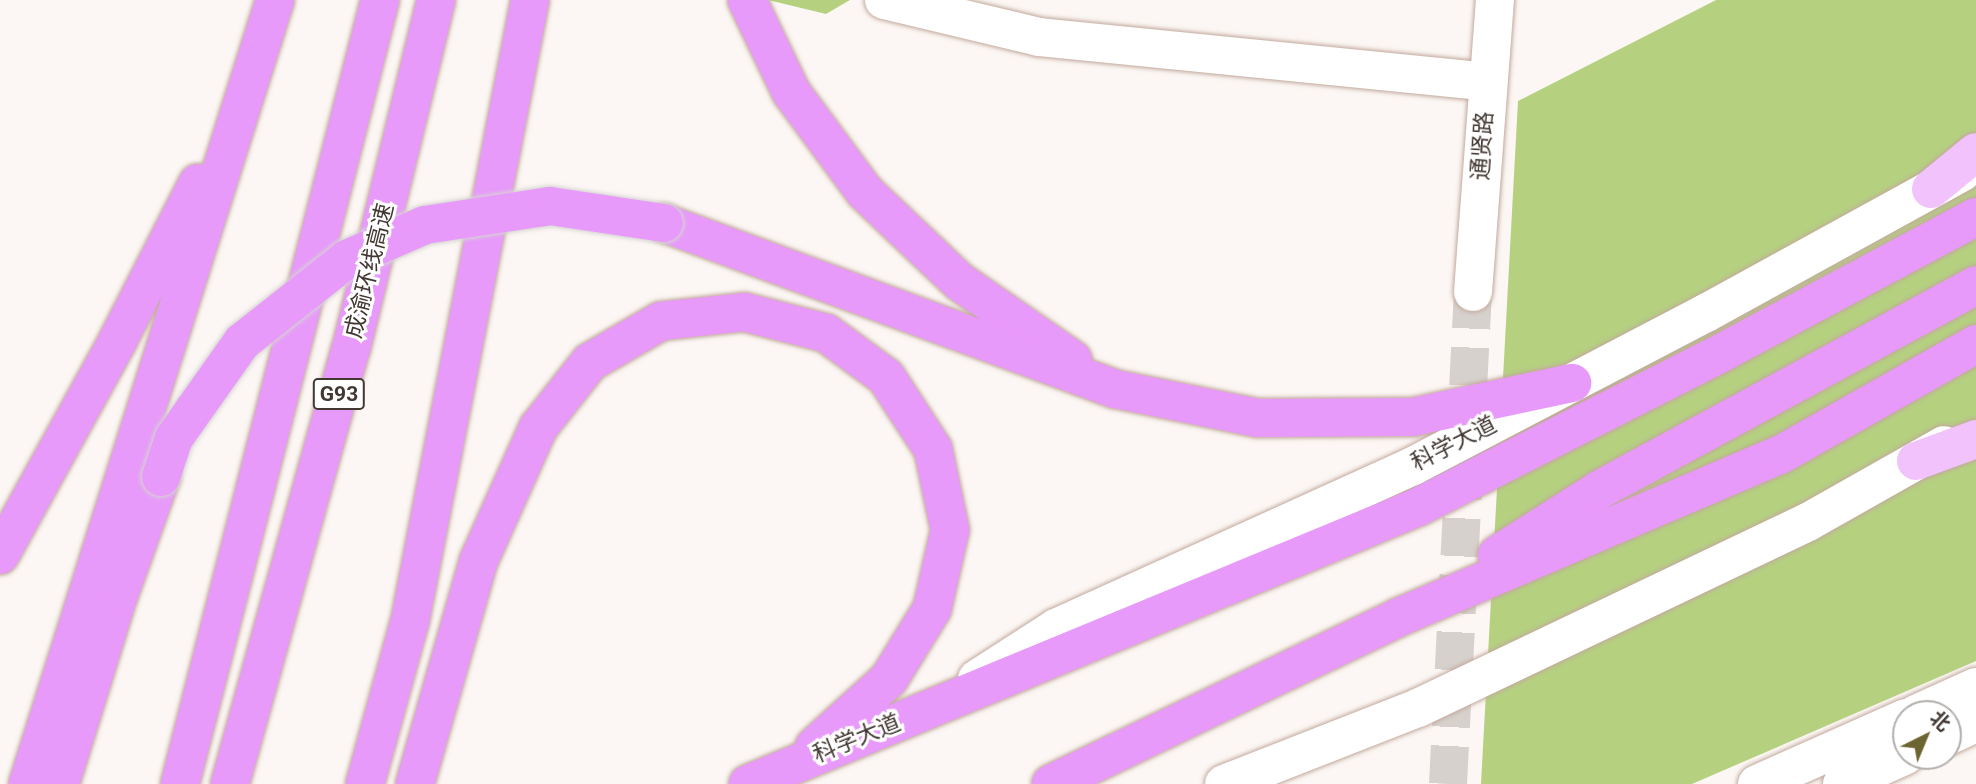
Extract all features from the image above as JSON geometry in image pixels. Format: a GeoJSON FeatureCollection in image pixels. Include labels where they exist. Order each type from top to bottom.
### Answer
{"type":"FeatureCollection","features":[{"type":"Feature","properties":{"kind":"highway"},"geometry":{"type":"LineString","coordinates":[[27,784],[275,0]]}},
{"type":"Feature","properties":{"kind":"highway","name":"G93"},"geometry":{"type":"LineString","coordinates":[[180,784],[380,0]]}},
{"type":"Feature","properties":{"kind":"highway","name":"成渝环线高速"},"geometry":{"type":"LineString","coordinates":[[230,784],[351,348],[436,0]]}},
{"type":"Feature","properties":{"kind":"highway"},"geometry":{"type":"LineString","coordinates":[[365,784],[410,621],[530,0]]}},
{"type":"Feature","properties":{"kind":"highway"},"geometry":{"type":"LineString","coordinates":[[747,0],[791,92],[865,192],[960,282],[1115,389]]}},
{"type":"Feature","properties":{"kind":"highway"},"geometry":{"type":"LineString","coordinates":[[0,555],[118,340],[248,84]]}},
{"type":"Feature","properties":{"kind":"highway"},"geometry":{"type":"LineString","coordinates":[[60,784],[118,597],[174,438],[242,342],[347,259],[425,225],[550,206],[664,223],[1115,389],[1258,418],[1413,417],[1572,383]]}},
{"type":"Feature","properties":{"kind":"highway","name":"科学大道"},"geometry":{"type":"LineString","coordinates":[[748,784],[1418,508],[1723,352],[1976,217]]}},
{"type":"Feature","properties":{"kind":"highway"},"geometry":{"type":"LineString","coordinates":[[1397,618],[1600,490],[1976,285]]}},
{"type":"Feature","properties":{"kind":"highway"},"geometry":{"type":"LineString","coordinates":[[415,784],[479,560],[538,428],[590,362],[661,321],[744,312],[825,333],[886,377],[933,449],[950,530],[932,609],[889,679],[795,765]]}},
{"type":"Feature","properties":{"kind":"highway"},"geometry":{"type":"LineString","coordinates":[[1051,784],[1397,618],[1780,455],[1976,344]]}},
{"type":"Feature","properties":{"kind":"main road"},"geometry":{"type":"LineString","coordinates":[[884,0],[1039,37],[1488,82]]}},
{"type":"Feature","properties":{"kind":"main road","name":"通贤路"},"geometry":{"type":"LineString","coordinates":[[1473,292],[1495,0]]}},
{"type":"Feature","properties":{"kind":"main road"},"geometry":{"type":"LineString","coordinates":[[1931,189],[1976,152]]}},
{"type":"Feature","properties":{"kind":"main road","name":"科学大道"},"geometry":{"type":"LineString","coordinates":[[927,710],[1056,628],[1413,466],[1976,165]]}},
{"type":"Feature","properties":{"kind":"main road"},"geometry":{"type":"LineString","coordinates":[[1224,784],[1418,708],[1808,522],[1976,426]]}},
{"type":"Feature","properties":{"kind":"main road"},"geometry":{"type":"LineString","coordinates":[[1916,461],[1976,439]]}},
{"type":"Feature","properties":{"kind":"main road"},"geometry":{"type":"LineString","coordinates":[[1947,700],[1976,687]]}},
{"type":"Feature","properties":{"kind":"main road"},"geometry":{"type":"LineString","coordinates":[[1757,784],[1892,724]]}},
{"type":"Feature","properties":{"kind":"main road"},"geometry":{"type":"LineString","coordinates":[[1842,784],[1892,761]]}},
{"type":"Feature","properties":{"kind":"green space"},"geometry":{"type":"Polygon","coordinates":[[[768,0],[850,0],[826,14],[768,0]]]}},
{"type":"Feature","properties":{"kind":"green space"},"geometry":{"type":"Polygon","coordinates":[[[1716,0],[1976,0],[1976,661],[1692,784],[1481,784],[1518,101],[1716,0]]]}},
{"type":"Feature","properties":{"kind":"tunnel"},"geometry":{"type":"LineString","coordinates":[[1448,784],[1473,292]]}}]}
